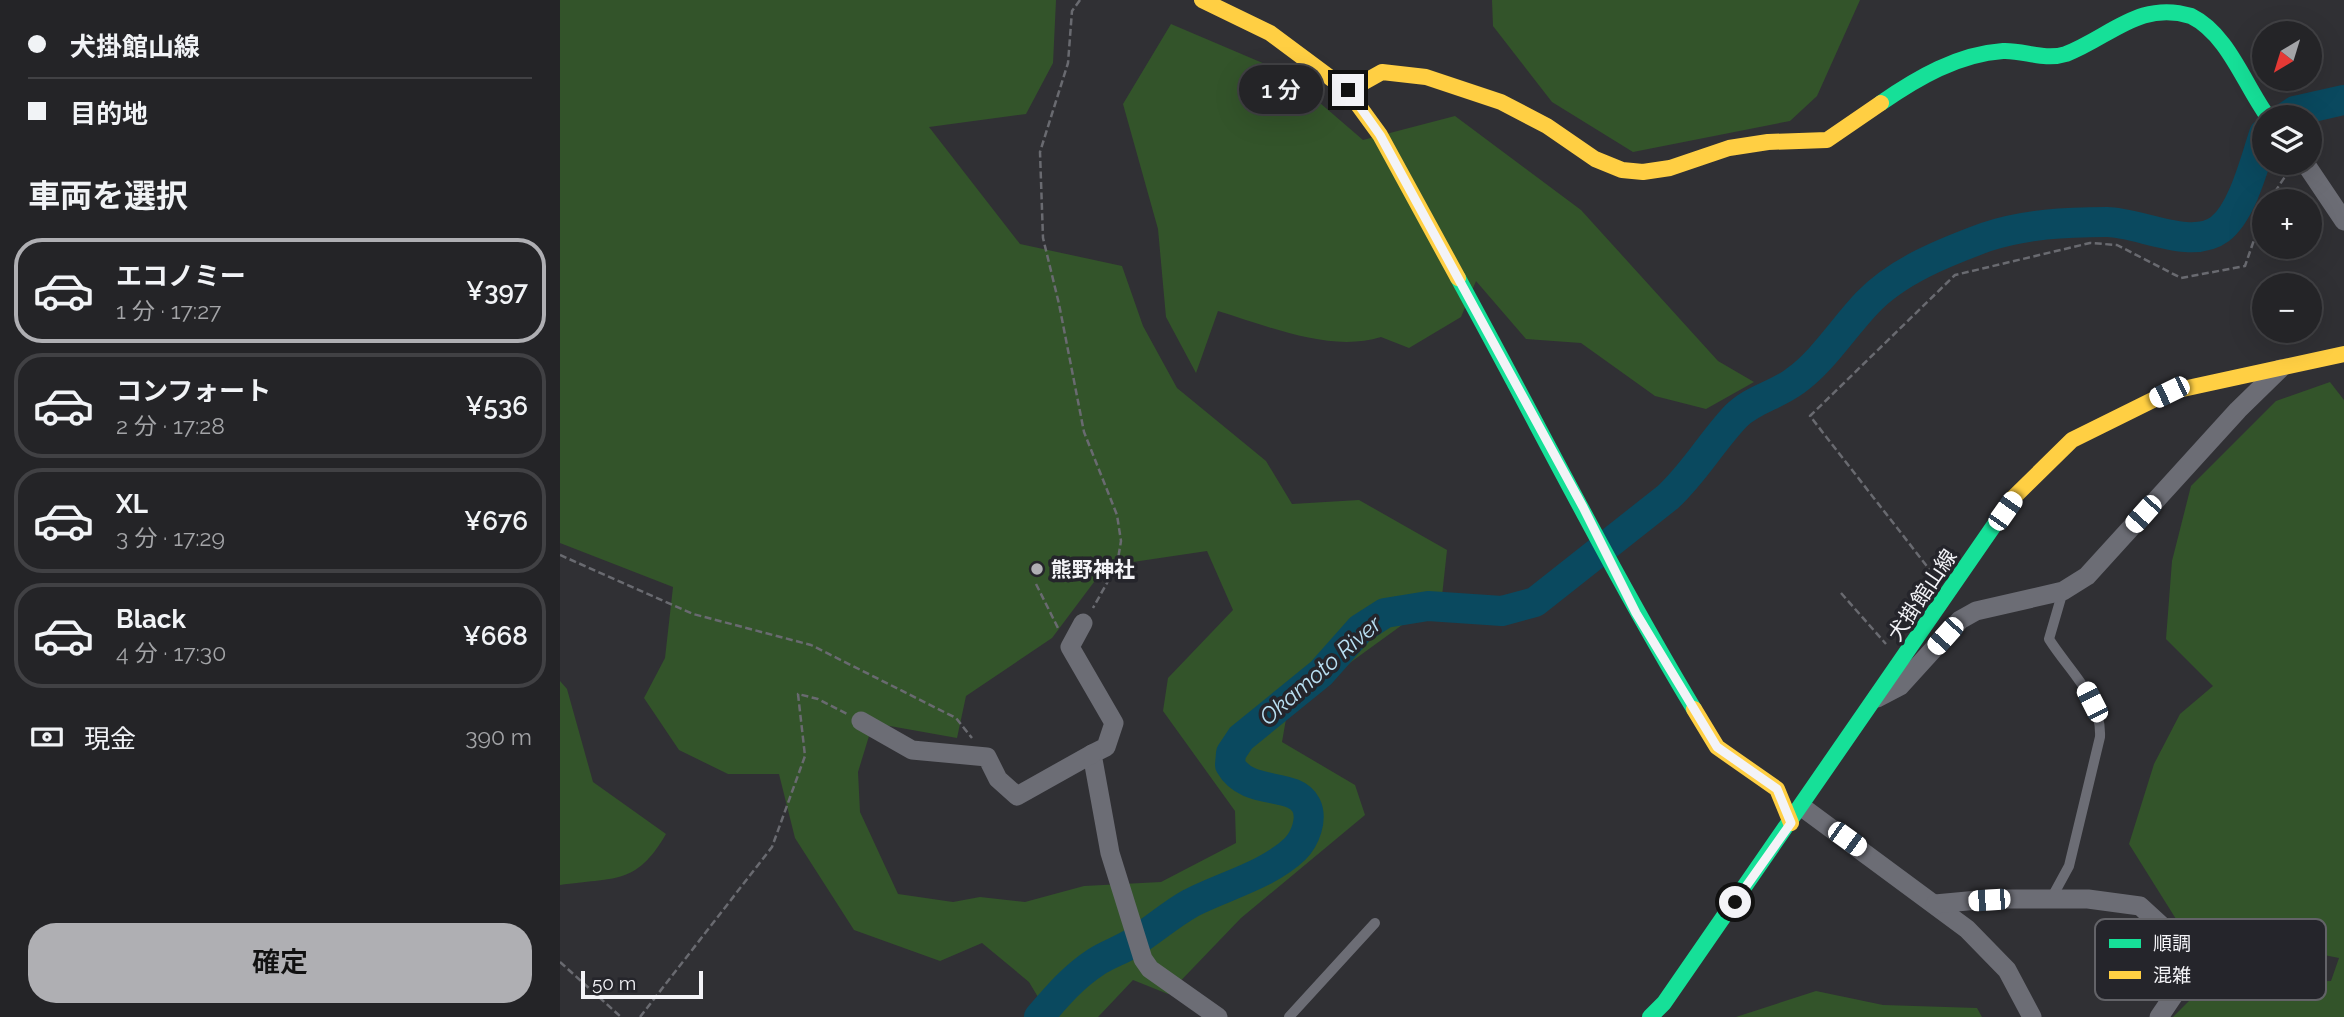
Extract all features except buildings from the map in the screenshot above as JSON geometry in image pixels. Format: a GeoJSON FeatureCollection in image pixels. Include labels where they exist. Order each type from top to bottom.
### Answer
{"type":"FeatureCollection","features":[{"type":"Feature","properties":{"kind":"street"},"geometry":{"type":"LineString","coordinates":[[1202,0],[1270,33],[1348,90],[1380,135],[1583,507],[1636,613],[1717,747],[1777,789],[1791,823]]}},
{"type":"Feature","properties":{"kind":"street"},"geometry":{"type":"LineString","coordinates":[[1348,90],[1382,72],[1426,77],[1501,103],[1547,126],[1595,159],[1622,170],[1643,172],[1670,168],[1729,148],[1768,142],[1828,140],[1903,88],[1960,59],[2004,51],[2042,57],[2065,54],[2148,8],[2162,7],[2191,14],[2210,29],[2231,55],[2260,105]]}},
{"type":"Feature","properties":{"kind":"street"},"geometry":{"type":"LineString","coordinates":[[2313,175],[2344,221]]}},
{"type":"Feature","properties":{"kind":"street","name":"犬掛館山線"},"geometry":{"type":"LineString","coordinates":[[1650,1017],[1664,1003],[1791,823],[2019,491],[2072,440],[2169,392],[2344,354]]}},
{"type":"Feature","properties":{"kind":"street"},"geometry":{"type":"LineString","coordinates":[[1877,698],[1900,686],[1960,620],[1976,611],[2063,591],[2087,576],[2238,410],[2283,366]]}},
{"type":"Feature","properties":{"kind":"street"},"geometry":{"type":"LineString","coordinates":[[861,722],[912,750],[987,757],[998,779],[1017,796],[1106,747],[1114,723],[1070,647],[1083,622]]}},
{"type":"Feature","properties":{"kind":"street"},"geometry":{"type":"LineString","coordinates":[[1092,754],[1110,852],[1143,959],[1150,969],[1218,1017]]}},
{"type":"Feature","properties":{"kind":"street"},"geometry":{"type":"LineString","coordinates":[[1777,789],[1814,790]]}},
{"type":"Feature","properties":{"kind":"street"},"geometry":{"type":"LineString","coordinates":[[1802,807],[1967,929],[2007,970],[2032,1017]]}},
{"type":"Feature","properties":{"kind":"street"},"geometry":{"type":"LineString","coordinates":[[1935,904],[2088,899],[2140,906],[2154,919]]}},
{"type":"Feature","properties":{"kind":"street"},"geometry":{"type":"LineString","coordinates":[[2159,1017],[2171,1000]]}},
{"type":"Feature","properties":{"kind":"lane"},"geometry":{"type":"LineString","coordinates":[[2050,899],[2069,866],[2100,737],[2101,718],[2084,686],[2049,639],[2063,591]]}},
{"type":"Feature","properties":{"kind":"lane"},"geometry":{"type":"LineString","coordinates":[[1289,1017],[1375,923]]}},
{"type":"Feature","properties":{"kind":"path"},"geometry":{"type":"LineString","coordinates":[[1080,0],[1072,11],[1068,63],[1040,152],[1043,238],[1084,432],[1117,515],[1121,541],[1117,565],[1083,622]]}},
{"type":"Feature","properties":{"kind":"path"},"geometry":{"type":"LineString","coordinates":[[1948,594],[1810,416],[1955,275],[2090,243],[2117,245],[2181,278],[2245,266],[2252,246]]}},
{"type":"Feature","properties":{"kind":"path"},"geometry":{"type":"LineString","coordinates":[[560,555],[693,614],[811,645],[956,718],[987,757]]}},
{"type":"Feature","properties":{"kind":"path"},"geometry":{"type":"LineString","coordinates":[[1036,584],[1061,634]]}},
{"type":"Feature","properties":{"kind":"path"},"geometry":{"type":"LineString","coordinates":[[1841,593],[1901,662]]}},
{"type":"Feature","properties":{"kind":"path"},"geometry":{"type":"LineString","coordinates":[[640,1017],[772,847],[805,756],[799,694],[818,699],[861,722]]}},
{"type":"Feature","properties":{"kind":"path"},"geometry":{"type":"LineString","coordinates":[[560,962],[621,1017]]}},
{"type":"Feature","properties":{"kind":"green space"},"geometry":{"type":"Polygon","coordinates":[[[560,0],[1056,0],[1053,63],[1026,114],[929,127],[1020,244],[1122,266],[1143,326],[1177,388],[1266,461],[1292,504],[1359,500],[1447,550],[1442,596],[1351,662],[1286,719],[1282,742],[1355,785],[1365,815],[1241,918],[1168,994],[1133,980],[1098,1017],[1050,1017],[1029,982],[982,943],[940,961],[854,930],[795,838],[779,774],[728,774],[679,750],[644,698],[665,658],[673,587],[560,543],[560,0]],[[1207,551],[1106,566],[1052,638],[966,696],[957,738],[873,723],[858,772],[860,812],[898,894],[953,902],[980,897],[1025,902],[1084,886],[1161,882],[1236,843],[1235,811],[1163,711],[1168,678],[1233,610],[1207,551]]]}},
{"type":"Feature","properties":{"kind":"green space"},"geometry":{"type":"Polygon","coordinates":[[[1492,0],[1860,0],[1817,96],[1790,121],[1633,152],[1552,102],[1493,26],[1492,0]]]}},
{"type":"Feature","properties":{"kind":"green space"},"geometry":{"type":"Polygon","coordinates":[[[1171,24],[1284,72],[1363,140],[1455,116],[1581,210],[1718,361],[1754,382],[1706,409],[1655,396],[1581,343],[1526,339],[1476,281],[1461,317],[1409,348],[1381,337],[1341,342],[1299,336],[1218,311],[1196,373],[1166,317],[1158,229],[1123,104],[1171,24]]]}},
{"type":"Feature","properties":{"kind":"green space"},"geometry":{"type":"Polygon","coordinates":[[[2330,382],[2344,400],[2344,1017],[2173,1017],[2190,1000],[2326,1000],[2326,981],[2331,981],[2339,958],[2326,955],[2326,919],[2176,919],[2129,844],[2154,764],[2180,714],[2213,686],[2166,639],[2172,561],[2191,486],[2276,401],[2330,382]]]}},
{"type":"Feature","properties":{"kind":"green space"},"geometry":{"type":"Polygon","coordinates":[[[560,681],[567,689],[593,782],[666,834],[644,863],[622,876],[560,885],[560,681]]]}},
{"type":"Feature","properties":{"kind":"green space"},"geometry":{"type":"Polygon","coordinates":[[[1816,991],[1883,1005],[1977,1008],[1982,1017],[1736,1017],[1816,991]]]}},
{"type":"Feature","properties":{"kind":"waterway","name":"Okamoto River"},"geometry":{"type":"LineString","coordinates":[[2322,105],[2344,100]]}},
{"type":"Feature","properties":{"kind":"waterway","name":"Okamoto River"},"geometry":{"type":"LineString","coordinates":[[1039,1017],[1073,980],[1096,962],[1134,942],[1191,903],[1272,866],[1299,845],[1308,822],[1306,805],[1292,793],[1259,785],[1238,775],[1230,765],[1231,753],[1241,738],[1321,673],[1360,629],[1385,613],[1428,606],[1502,611],[1535,602],[1668,497],[1736,416],[1805,373],[1879,292],[1892,281],[1938,256],[2000,233],[2046,225],[2107,222],[2180,236],[2208,235],[2228,221],[2242,198],[2252,171]]}},
{"type":"Feature","properties":{"kind":"traffic: fast"},"geometry":{"type":"LineString","coordinates":[[1881,103],[1924,76],[1970,57],[2003,51],[2058,56],[2141,17],[2173,12],[2191,16],[2215,35],[2226,48],[2261,105]]}},
{"type":"Feature","properties":{"kind":"traffic: fast"},"geometry":{"type":"LineString","coordinates":[[1458,278],[1603,549],[1694,709]]}},
{"type":"Feature","properties":{"kind":"traffic: fast"},"geometry":{"type":"LineString","coordinates":[[1650,1017],[1664,1003],[2013,498]]}},
{"type":"Feature","properties":{"kind":"traffic: slow"},"geometry":{"type":"LineString","coordinates":[[1202,0],[1270,33],[1348,91],[1380,135],[1458,278]]}},
{"type":"Feature","properties":{"kind":"traffic: slow"},"geometry":{"type":"LineString","coordinates":[[1348,91],[1382,72],[1426,77],[1501,102],[1547,126],[1595,159],[1622,170],[1643,172],[1670,168],[1729,148],[1768,142],[1827,140],[1881,103]]}},
{"type":"Feature","properties":{"kind":"traffic: slow"},"geometry":{"type":"LineString","coordinates":[[2013,498],[2072,440],[2169,392],[2344,354]]}},
{"type":"Feature","properties":{"kind":"traffic: slow"},"geometry":{"type":"LineString","coordinates":[[1694,709],[1717,747],[1777,789],[1791,823]]}},
{"type":"Feature","properties":{"kind":"place","name":"熊野神社"},"geometry":{"type":"Point","coordinates":[1037,569]}},
{"type":"Feature","properties":{"kind":"route"},"geometry":{"type":"LineString","coordinates":[[1348,90],[1380,135],[1583,507],[1636,613],[1717,747],[1777,789],[1791,823],[1735,902]]}}]}
